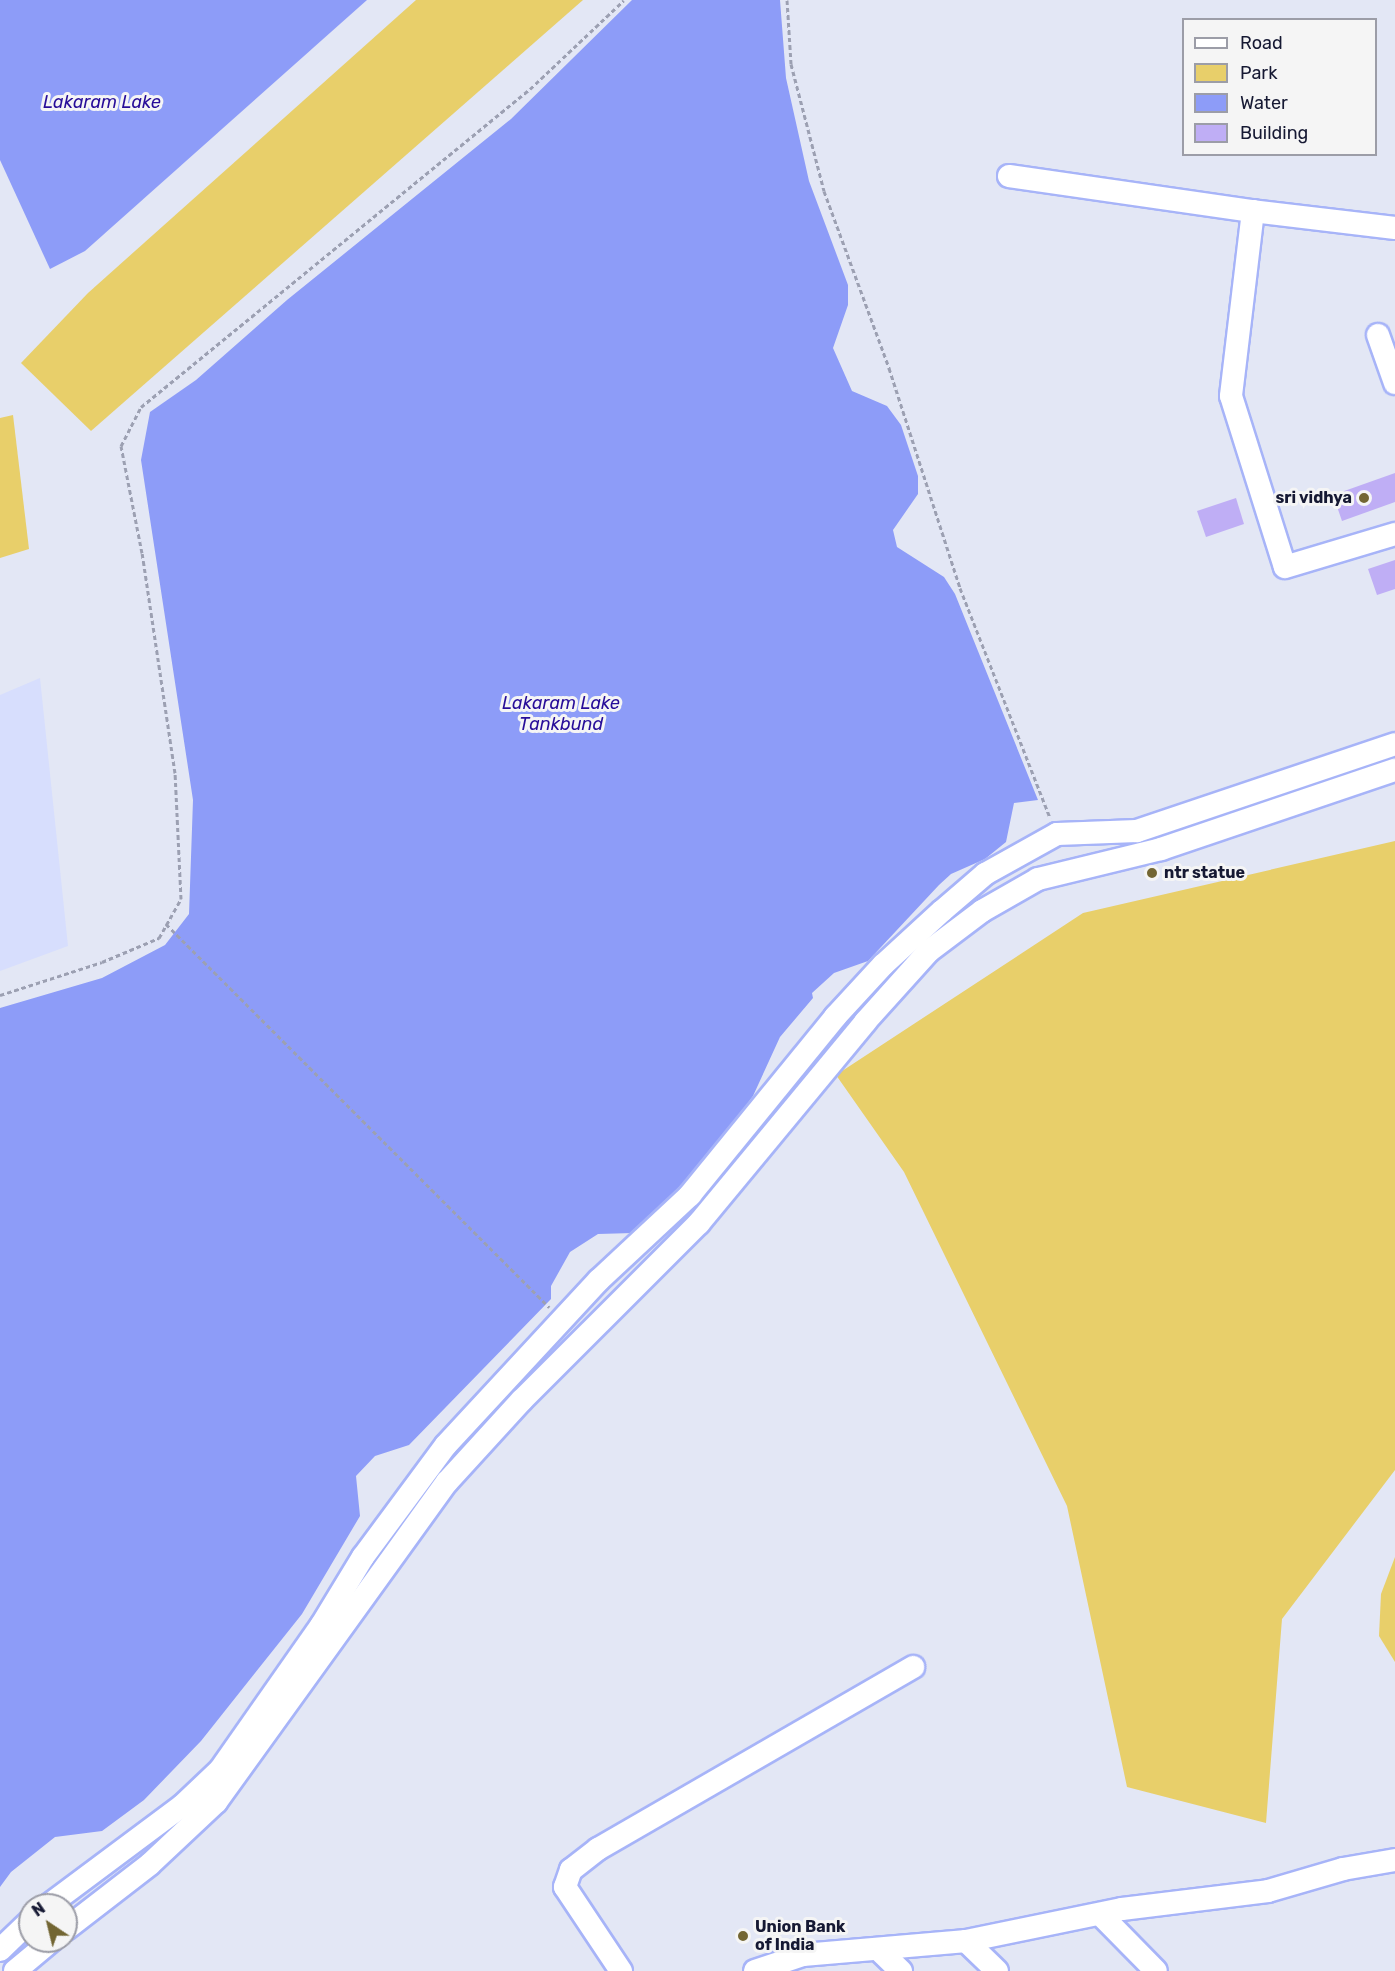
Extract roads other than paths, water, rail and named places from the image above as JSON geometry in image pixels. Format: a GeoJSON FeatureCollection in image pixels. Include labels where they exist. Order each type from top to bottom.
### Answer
{"type":"FeatureCollection","features":[{"type":"Feature","properties":{"kind":"street"},"geometry":{"type":"LineString","coordinates":[[1009,176],[1253,211],[1395,228]]}},
{"type":"Feature","properties":{"kind":"street"},"geometry":{"type":"LineString","coordinates":[[1253,211],[1231,396],[1285,567],[1395,534]]}},
{"type":"Feature","properties":{"kind":"street"},"geometry":{"type":"LineString","coordinates":[[1378,335],[1395,383]]}},
{"type":"Feature","properties":{"kind":"street"},"geometry":{"type":"LineString","coordinates":[[78,1920],[150,1864],[216,1802],[447,1482],[522,1400],[699,1223],[865,1022],[929,951],[982,911],[1038,879],[1395,744]]}},
{"type":"Feature","properties":{"kind":"street"},"geometry":{"type":"LineString","coordinates":[[65,1893],[182,1806],[220,1770],[321,1626],[406,1496],[446,1445],[563,1318],[690,1195],[883,964],[985,874],[1057,834],[1139,842],[1298,805],[1395,770]]}},
{"type":"Feature","properties":{"kind":"street"},"geometry":{"type":"LineString","coordinates":[[621,1971],[565,1887],[571,1870],[598,1849],[913,1667]]}},
{"type":"Feature","properties":{"kind":"street"},"geometry":{"type":"LineString","coordinates":[[755,1971],[802,1955],[966,1941],[1122,1909],[1268,1892],[1343,1869],[1395,1860]]}},
{"type":"Feature","properties":{"kind":"street"},"geometry":{"type":"LineString","coordinates":[[1101,1915],[1156,1971]]}},
{"type":"Feature","properties":{"kind":"street"},"geometry":{"type":"LineString","coordinates":[[0,1950],[18,1933]]}},
{"type":"Feature","properties":{"kind":"street"},"geometry":{"type":"LineString","coordinates":[[966,1941],[997,1971]]}},
{"type":"Feature","properties":{"kind":"street"},"geometry":{"type":"LineString","coordinates":[[878,1949],[901,1971]]}},
{"type":"Feature","properties":{"kind":"street"},"geometry":{"type":"LineString","coordinates":[[15,1971],[37,1953]]}},
{"type":"Feature","properties":{"kind":"water","name":"Lakaram Lake"},"geometry":{"type":"Polygon","coordinates":[[[0,0],[367,0],[85,251],[50,269],[0,160],[0,0]]]}},
{"type":"Feature","properties":{"kind":"water","name":"Lakaram Lake Tankbund"},"geometry":{"type":"Polygon","coordinates":[[[632,0],[780,0],[786,78],[809,181],[848,285],[848,305],[833,348],[852,391],[887,406],[901,425],[918,476],[918,494],[893,530],[897,547],[944,577],[955,594],[1038,800],[1014,803],[1006,842],[985,859],[951,874],[868,961],[834,973],[812,993],[813,998],[780,1037],[753,1096],[713,1151],[648,1220],[633,1233],[598,1234],[570,1252],[551,1286],[551,1299],[409,1445],[375,1456],[356,1476],[360,1516],[302,1614],[201,1741],[144,1800],[102,1831],[55,1837],[11,1872],[0,1887],[0,1008],[102,978],[165,945],[189,914],[193,800],[141,460],[150,412],[196,380],[287,300],[511,119],[632,0]]]}},
{"type":"Feature","properties":{"kind":"place","name":"sri vidhya"},"geometry":{"type":"Point","coordinates":[1364,498]}},
{"type":"Feature","properties":{"kind":"place","name":"ntr statue"},"geometry":{"type":"Point","coordinates":[1152,873]}},
{"type":"Feature","properties":{"kind":"place","name":"Union Bank of India"},"geometry":{"type":"Point","coordinates":[743,1936]}}]}
